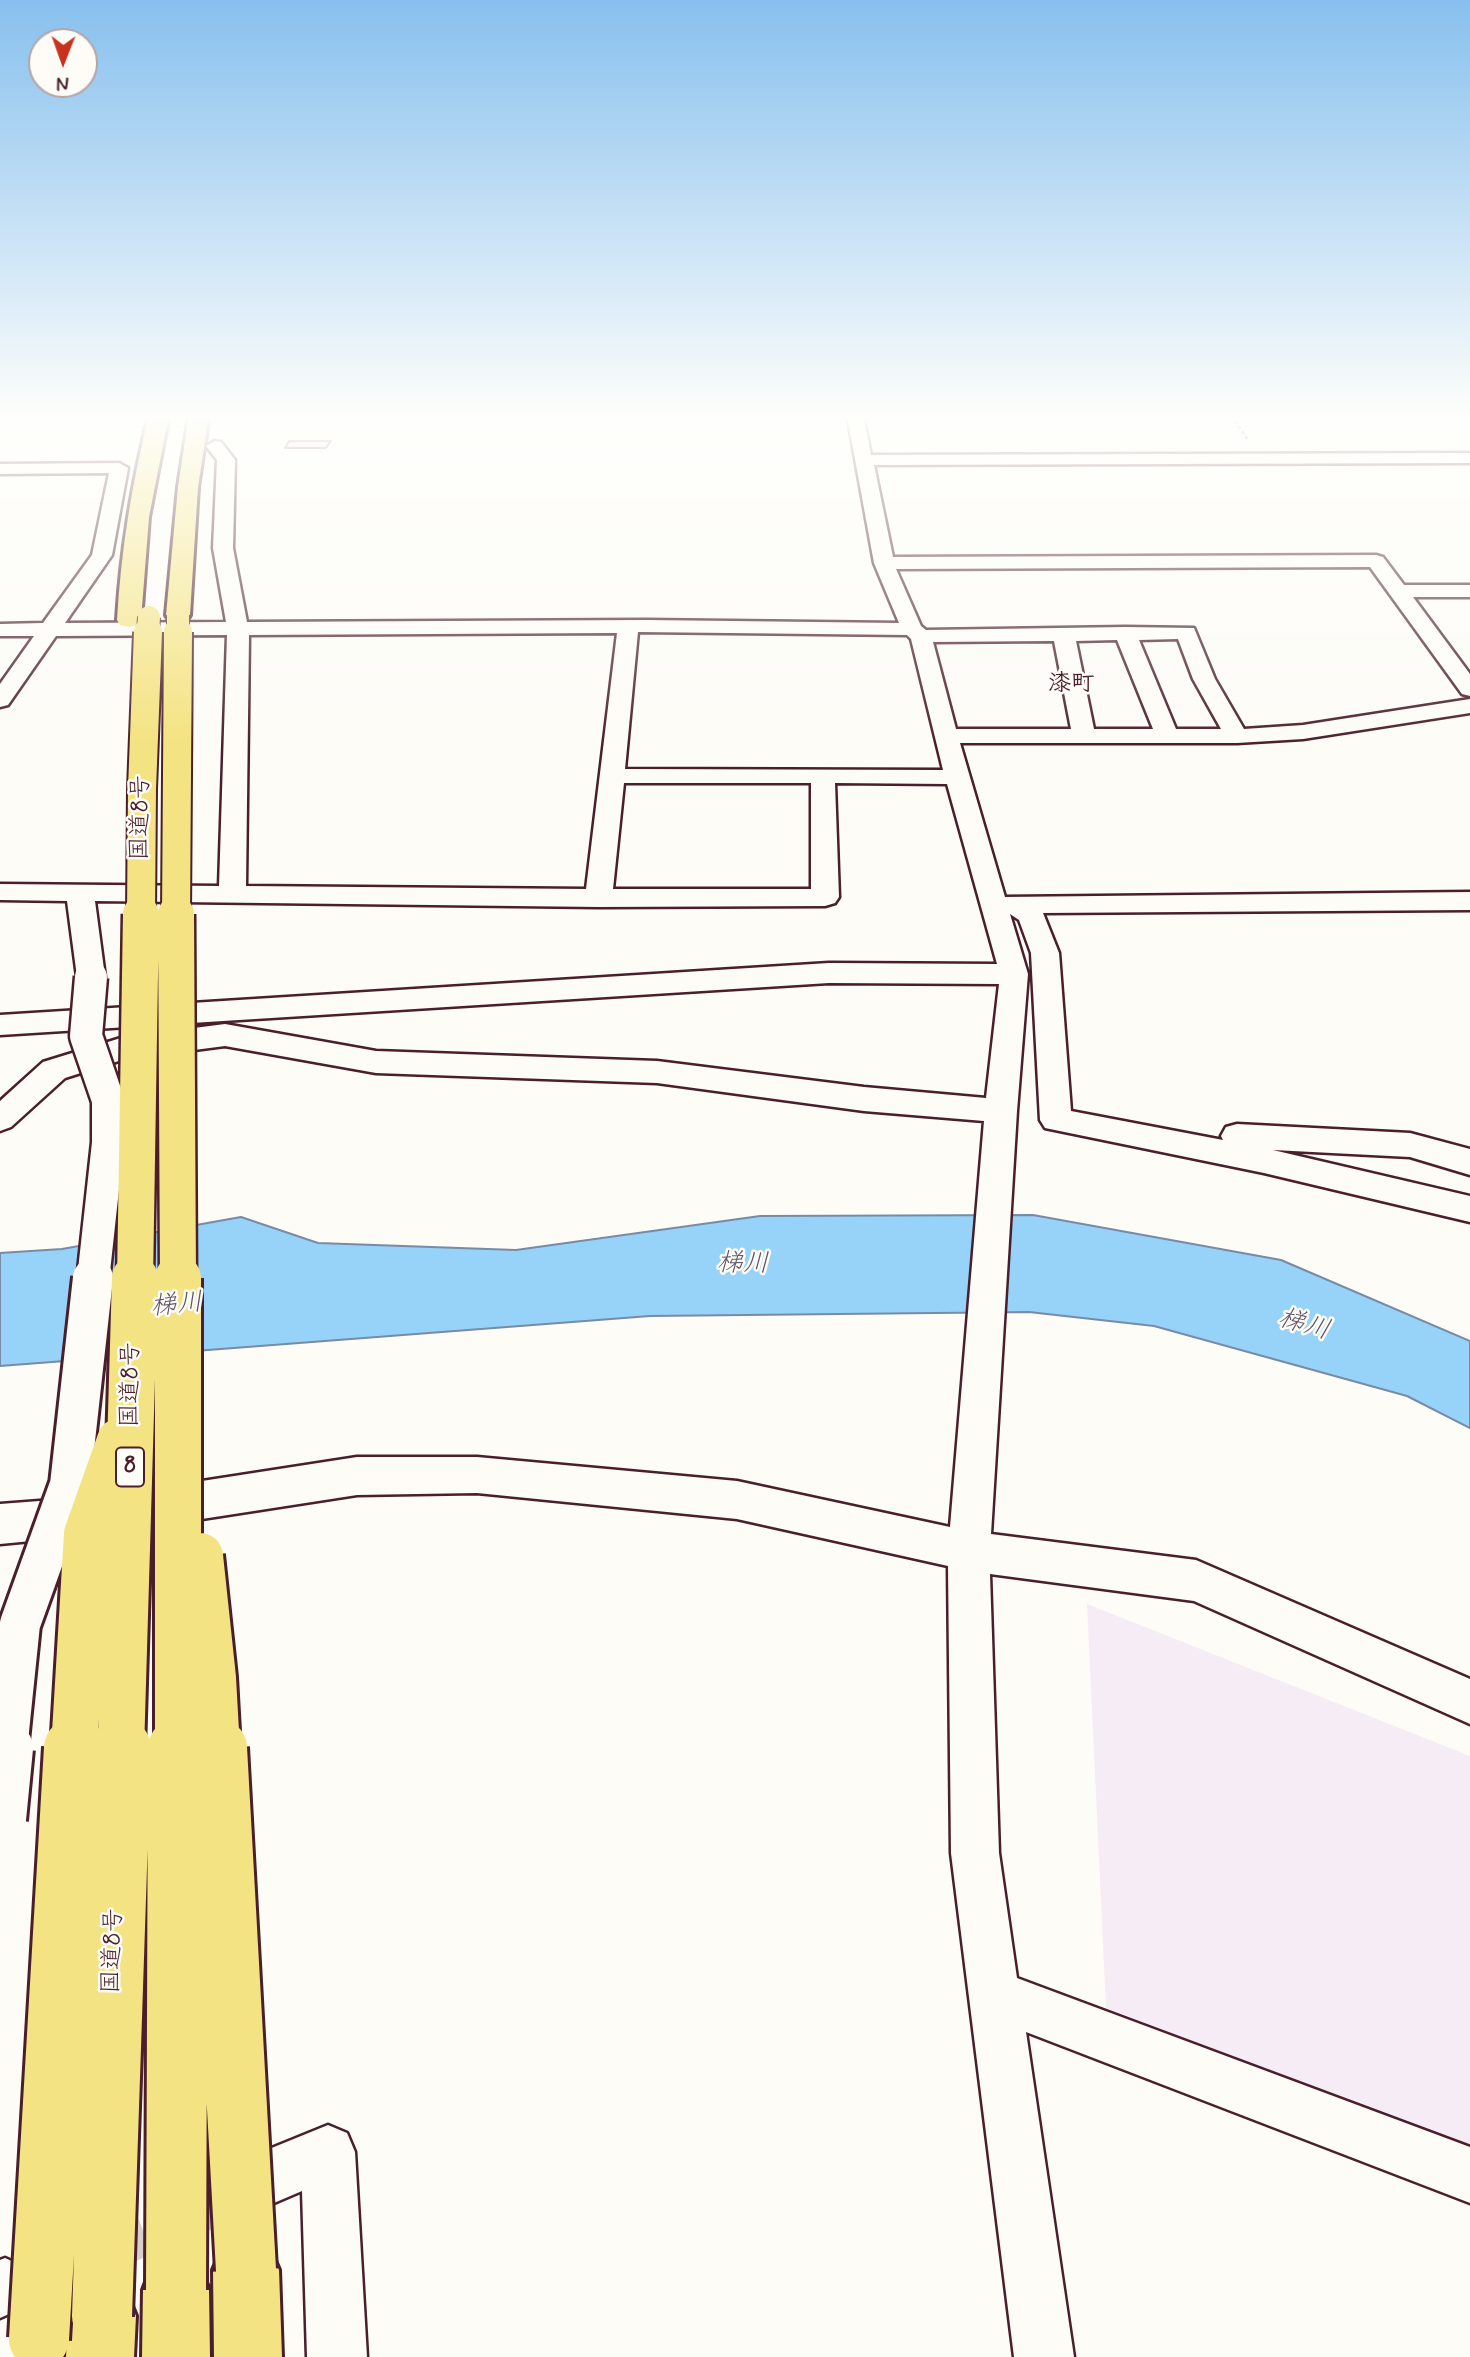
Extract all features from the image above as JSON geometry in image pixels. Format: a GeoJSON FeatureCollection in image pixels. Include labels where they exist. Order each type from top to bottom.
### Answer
{"type":"FeatureCollection","features":[{"type":"Feature","properties":{"kind":"highway"},"geometry":{"type":"LineString","coordinates":[[138,525],[130,580],[172,614]]}},
{"type":"Feature","properties":{"kind":"highway","name":"国道8号"},"geometry":{"type":"LineString","coordinates":[[159,525],[157,533],[172,614]]}},
{"type":"Feature","properties":{"kind":"highway","name":"国道8号"},"geometry":{"type":"LineString","coordinates":[[101,2337],[140,1102],[159,785],[172,614],[183,525]]}},
{"type":"Feature","properties":{"kind":"highway"},"geometry":{"type":"LineString","coordinates":[[205,560],[208,525]]}},
{"type":"Feature","properties":{"kind":"highway","name":"国道8号"},"geometry":{"type":"LineString","coordinates":[[159,785],[178,1384],[176,2357]]}},
{"type":"Feature","properties":{"kind":"highway"},"geometry":{"type":"LineString","coordinates":[[178,1384],[213,1678],[246,2270],[248,2357]]}},
{"type":"Feature","properties":{"kind":"highway"},"geometry":{"type":"LineString","coordinates":[[20,2318],[87,1534],[131,1411]]}},
{"type":"Feature","properties":{"kind":"street"},"geometry":{"type":"LineString","coordinates":[[0,700],[102,555],[108,525]]}},
{"type":"Feature","properties":{"kind":"street"},"geometry":{"type":"LineString","coordinates":[[224,525],[223,548],[238,629],[232,895]]}},
{"type":"Feature","properties":{"kind":"street"},"geometry":{"type":"LineString","coordinates":[[876,525],[884,563],[916,632],[958,777],[1006,905],[1014,974],[970,1539],[975,1853],[1044,2357]]}},
{"type":"Feature","properties":{"kind":"street"},"geometry":{"type":"LineString","coordinates":[[884,563],[1376,561],[1470,689]]}},
{"type":"Feature","properties":{"kind":"street"},"geometry":{"type":"LineString","coordinates":[[1398,591],[1470,591]]}},
{"type":"Feature","properties":{"kind":"street"},"geometry":{"type":"LineString","coordinates":[[598,898],[628,626]]}},
{"type":"Feature","properties":{"kind":"street"},"geometry":{"type":"LineString","coordinates":[[0,630],[628,626],[1065,635],[1186,633],[1204,679],[1237,736]]}},
{"type":"Feature","properties":{"kind":"street"},"geometry":{"type":"LineString","coordinates":[[1125,633],[1168,737]]}},
{"type":"Feature","properties":{"kind":"street"},"geometry":{"type":"LineString","coordinates":[[1065,635],[1084,737]]}},
{"type":"Feature","properties":{"kind":"street"},"geometry":{"type":"LineString","coordinates":[[946,736],[1237,736],[1303,732],[1470,706]]}},
{"type":"Feature","properties":{"kind":"street"},"geometry":{"type":"LineString","coordinates":[[612,776],[958,777]]}},
{"type":"Feature","properties":{"kind":"street"},"geometry":{"type":"LineString","coordinates":[[0,892],[598,898],[825,897],[823,776]]}},
{"type":"Feature","properties":{"kind":"street"},"geometry":{"type":"LineString","coordinates":[[0,1819],[20,1624],[70,1485],[105,1170],[108,1100],[86,1037],[91,977],[79,893]]}},
{"type":"Feature","properties":{"kind":"street"},"geometry":{"type":"LineString","coordinates":[[1006,905],[1470,901]]}},
{"type":"Feature","properties":{"kind":"street"},"geometry":{"type":"LineString","coordinates":[[1006,905],[1031,916],[1045,953],[1056,1120],[1196,1145],[1332,1174],[1470,1209]]}},
{"type":"Feature","properties":{"kind":"street"},"geometry":{"type":"LineString","coordinates":[[0,1025],[830,973],[1014,974]]}},
{"type":"Feature","properties":{"kind":"street"},"geometry":{"type":"LineString","coordinates":[[0,1119],[54,1070],[124,1048],[225,1035],[376,1062],[657,1072],[1001,1120]]}},
{"type":"Feature","properties":{"kind":"street"},"geometry":{"type":"LineString","coordinates":[[1196,1145],[1223,1136],[1410,1145],[1470,1162]]}},
{"type":"Feature","properties":{"kind":"street"},"geometry":{"type":"LineString","coordinates":[[0,1524],[105,1515],[357,1476],[477,1475],[737,1500],[1196,1581],[1470,1702]]}},
{"type":"Feature","properties":{"kind":"street"},"geometry":{"type":"LineString","coordinates":[[993,1994],[1470,2175]]}},
{"type":"Feature","properties":{"kind":"street"},"geometry":{"type":"LineString","coordinates":[[267,2178],[328,2152],[337,2357]]}},
{"type":"Feature","properties":{"kind":"shaded area"},"geometry":{"type":"Polygon","coordinates":[[[1087,1604],[1470,1756],[1470,2148],[1106,2008],[1087,1604]]]}},
{"type":"Feature","properties":{"kind":"water","name":"梯川"},"geometry":{"type":"Polygon","coordinates":[[[1033,1215],[1281,1260],[1470,1341],[1470,1428],[1407,1396],[1154,1326],[1029,1312],[650,1316],[0,1366],[0,1253],[62,1249],[241,1217],[318,1243],[516,1250],[760,1216],[1033,1215]]]}},
{"type":"Feature","properties":{"kind":"tunnel"},"geometry":{"type":"LineString","coordinates":[[95,2250],[255,2183]]}},
{"type":"Feature","properties":{"kind":"district","name":"漆町"},"geometry":{"type":"Point","coordinates":[1071,685]}}]}
